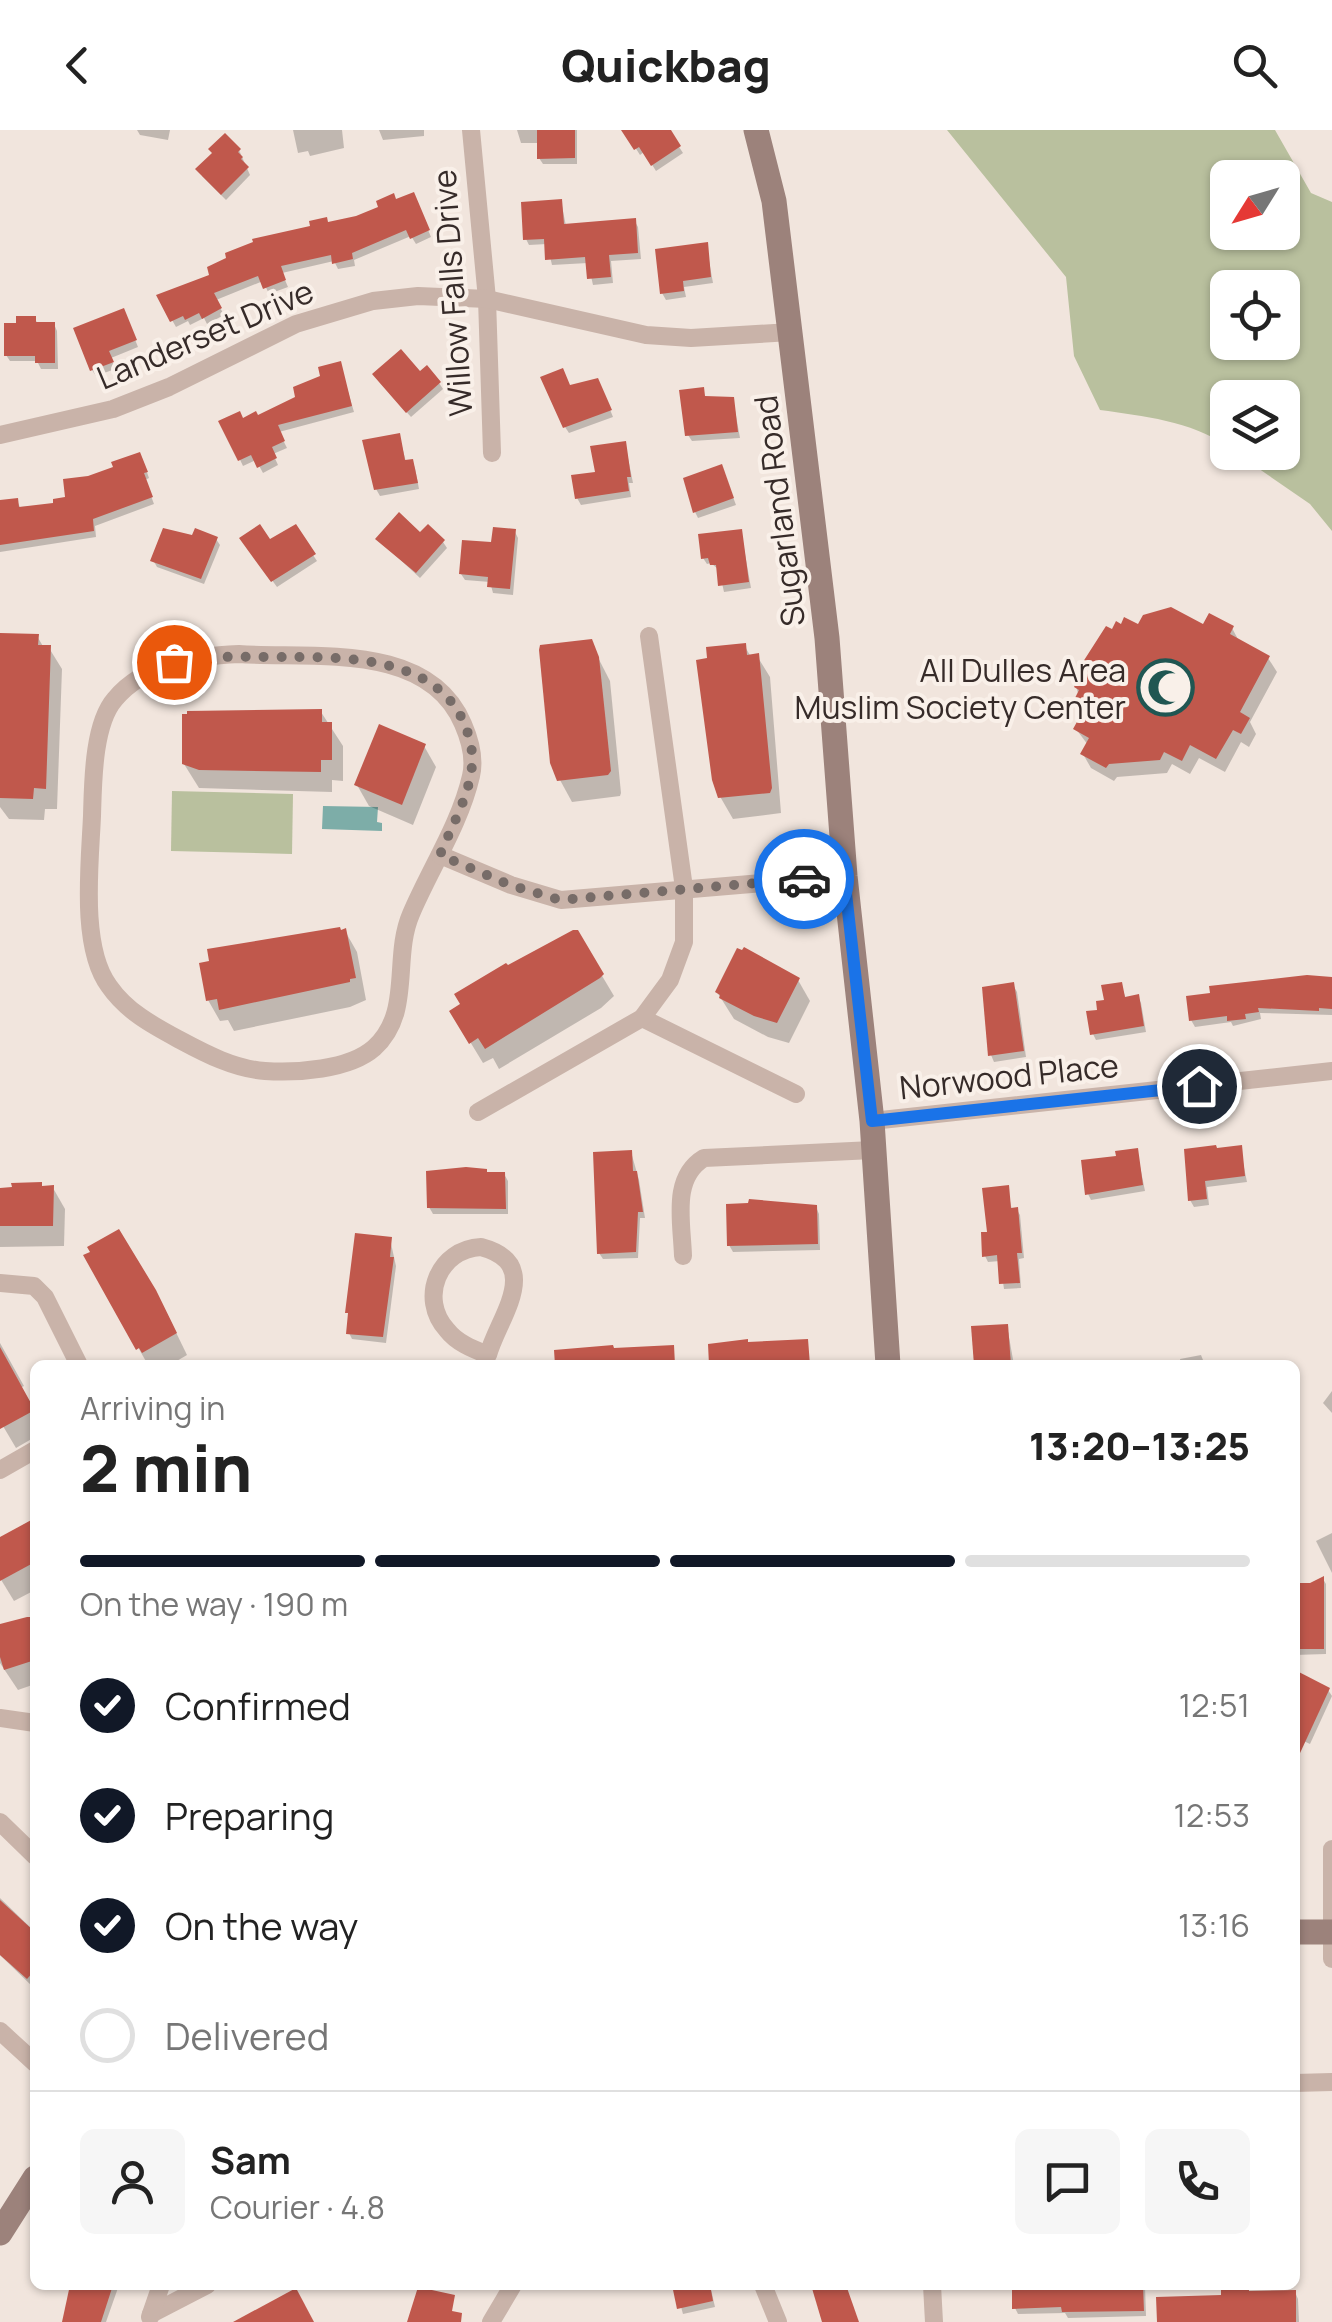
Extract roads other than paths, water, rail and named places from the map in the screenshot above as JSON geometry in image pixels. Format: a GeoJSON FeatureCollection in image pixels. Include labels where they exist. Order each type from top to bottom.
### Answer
{"type":"FeatureCollection","features":[{"type":"Feature","properties":{"kind":"street","name":"Willow Falls Drive"},"geometry":{"type":"LineString","coordinates":[[471,130],[486,299],[492,453]]}},
{"type":"Feature","properties":{"kind":"street","name":"Sugarland Road"},"geometry":{"type":"LineString","coordinates":[[756,130],[774,202],[826,638],[844,876],[872,1121],[888,1360]]}},
{"type":"Feature","properties":{"kind":"street","name":"Landerset Drive"},"geometry":{"type":"LineString","coordinates":[[0,435],[113,409],[336,309],[418,296],[486,299],[646,336],[691,338],[791,332]]}},
{"type":"Feature","properties":{"kind":"street"},"geometry":{"type":"LineString","coordinates":[[478,1112],[642,1018],[670,980],[684,942],[684,888],[648,636]]}},
{"type":"Feature","properties":{"kind":"street"},"geometry":{"type":"LineString","coordinates":[[205,656],[326,656],[388,663],[430,684],[452,704],[471,746],[472,774],[440,855],[404,930],[400,998],[394,1021],[369,1052],[344,1063],[265,1071],[213,1056],[134,1013],[107,984],[100,968],[90,891],[94,767],[106,716],[114,700],[130,686],[174,662],[205,656]]}},
{"type":"Feature","properties":{"kind":"street"},"geometry":{"type":"LineString","coordinates":[[440,855],[510,885],[560,900],[844,876]]}},
{"type":"Feature","properties":{"kind":"street"},"geometry":{"type":"LineString","coordinates":[[642,1018],[796,1094]]}},
{"type":"Feature","properties":{"kind":"street","name":"Norwood Place"},"geometry":{"type":"LineString","coordinates":[[872,1121],[1332,1072]]}},
{"type":"Feature","properties":{"kind":"street"},"geometry":{"type":"LineString","coordinates":[[683,1256],[681,1188],[686,1174],[704,1158],[874,1150]]}},
{"type":"Feature","properties":{"kind":"street"},"geometry":{"type":"LineString","coordinates":[[474,1247],[489,1249],[504,1259],[516,1284],[514,1297],[492,1342],[493,1360],[456,1340],[439,1320],[434,1307],[435,1280],[441,1267],[462,1250],[474,1247]]}},
{"type":"Feature","properties":{"kind":"street"},"geometry":{"type":"LineString","coordinates":[[0,1283],[34,1286],[45,1297],[77,1360]]}},
{"type":"Feature","properties":{"kind":"street"},"geometry":{"type":"LineString","coordinates":[[0,1470],[30,1453]]}},
{"type":"Feature","properties":{"kind":"street"},"geometry":{"type":"LineString","coordinates":[[0,1718],[30,1721]]}},
{"type":"Feature","properties":{"kind":"street"},"geometry":{"type":"LineString","coordinates":[[0,1822],[30,1851]]}},
{"type":"Feature","properties":{"kind":"street"},"geometry":{"type":"LineString","coordinates":[[1332,1850],[1332,1959]]}},
{"type":"Feature","properties":{"kind":"street"},"geometry":{"type":"LineString","coordinates":[[1300,1932],[1332,1932]]}},
{"type":"Feature","properties":{"kind":"street"},"geometry":{"type":"LineString","coordinates":[[0,2031],[30,2058]]}},
{"type":"Feature","properties":{"kind":"street"},"geometry":{"type":"LineString","coordinates":[[1300,2084],[1332,2082]]}},
{"type":"Feature","properties":{"kind":"street"},"geometry":{"type":"LineString","coordinates":[[0,2233],[30,2186]]}},
{"type":"Feature","properties":{"kind":"street"},"geometry":{"type":"LineString","coordinates":[[150,2318],[159,2290]]}},
{"type":"Feature","properties":{"kind":"street"},"geometry":{"type":"LineString","coordinates":[[150,2318],[198,2290]]}},
{"type":"Feature","properties":{"kind":"street"},"geometry":{"type":"LineString","coordinates":[[491,2322],[510,2290]]}},
{"type":"Feature","properties":{"kind":"street"},"geometry":{"type":"LineString","coordinates":[[765,2290],[778,2322]]}},
{"type":"Feature","properties":{"kind":"street"},"geometry":{"type":"LineString","coordinates":[[932,2290],[934,2322]]}},
{"type":"Feature","properties":{"kind":"water"},"geometry":{"type":"Polygon","coordinates":[[[323,806],[378,807],[377,822],[382,823],[382,831],[322,829],[323,806]]]}},
{"type":"Feature","properties":{"kind":"place","name":"All Dulles Area Muslim Society Center"},"geometry":{"type":"Point","coordinates":[1165,688]}}]}
